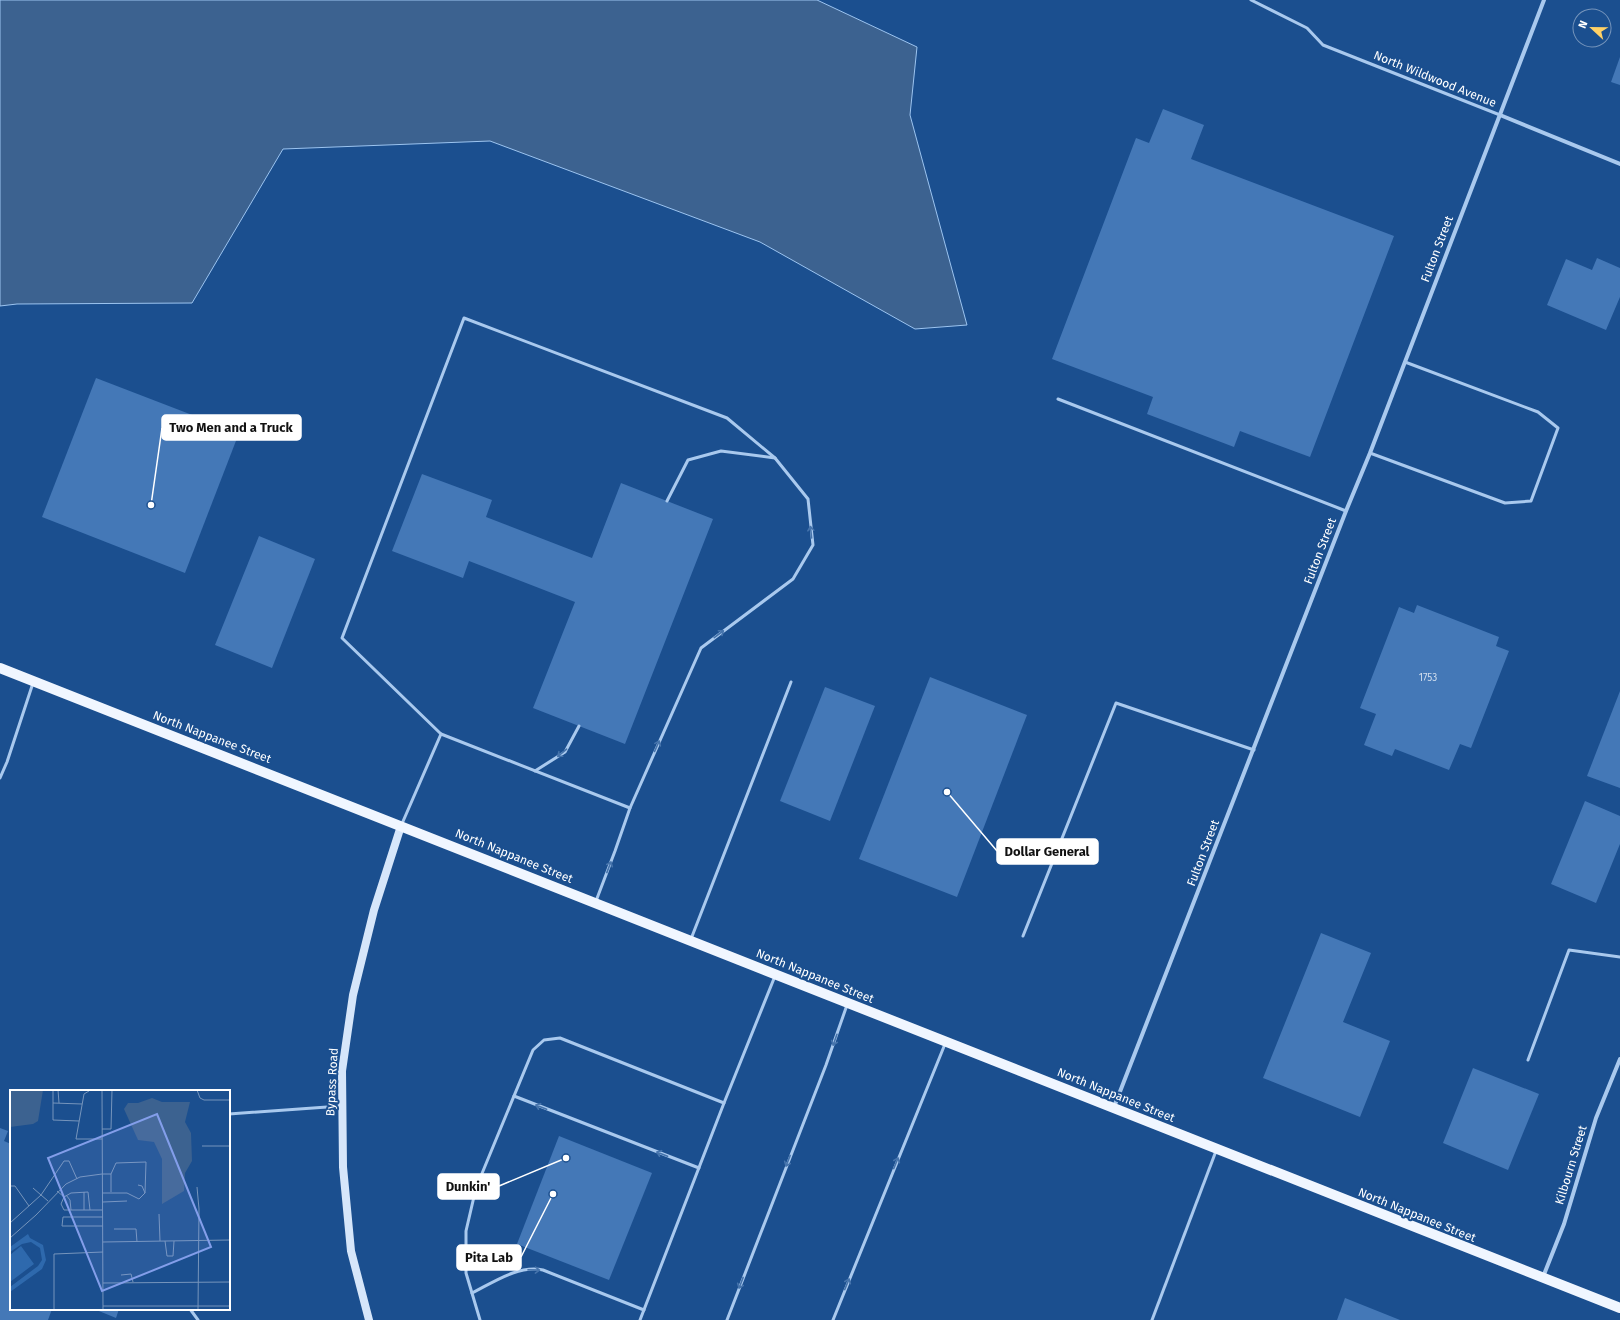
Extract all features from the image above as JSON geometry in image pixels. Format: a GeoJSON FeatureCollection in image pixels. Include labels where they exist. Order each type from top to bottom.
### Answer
{"type":"FeatureCollection","features":[{"type":"Feature","properties":{"kind":"main road","name":"North Nappanee Street"},"geometry":{"type":"LineString","coordinates":[[0,668],[1620,1308]]}},
{"type":"Feature","properties":{"kind":"main road","name":"Bypass Road"},"geometry":{"type":"LineString","coordinates":[[369,1320],[351,1251],[343,1167],[342,1071],[353,995],[374,910],[402,826]]}},
{"type":"Feature","properties":{"kind":"street","name":"Fulton Street"},"geometry":{"type":"LineString","coordinates":[[1114,1109],[1346,511],[1370,454],[1544,0]]}},
{"type":"Feature","properties":{"kind":"street","name":"North Wildwood Avenue"},"geometry":{"type":"LineString","coordinates":[[1500,115],[1620,164]]}},
{"type":"Feature","properties":{"kind":"street","name":"Kilbourn Street"},"geometry":{"type":"LineString","coordinates":[[1542,1278],[1564,1224],[1596,1118],[1620,1059]]}},
{"type":"Feature","properties":{"kind":"lane","name":"North Wildwood Avenue"},"geometry":{"type":"LineString","coordinates":[[1251,0],[1307,28],[1323,45],[1500,115]]}},
{"type":"Feature","properties":{"kind":"lane"},"geometry":{"type":"LineString","coordinates":[[595,903],[630,808],[701,648],[793,579],[812,545],[808,499],[775,458],[727,418],[464,318],[342,638],[442,734],[630,808]]}},
{"type":"Feature","properties":{"kind":"lane"},"geometry":{"type":"LineString","coordinates":[[1370,454],[1504,503],[1531,502],[1558,428],[1538,412],[1404,362]]}},
{"type":"Feature","properties":{"kind":"lane"},"geometry":{"type":"LineString","coordinates":[[1058,398],[1346,511]]}},
{"type":"Feature","properties":{"kind":"lane"},"geometry":{"type":"LineString","coordinates":[[667,501],[688,460],[721,450],[775,458]]}},
{"type":"Feature","properties":{"kind":"lane"},"geometry":{"type":"LineString","coordinates":[[0,778],[7,762],[33,681]]}},
{"type":"Feature","properties":{"kind":"lane"},"geometry":{"type":"LineString","coordinates":[[691,941],[791,682]]}},
{"type":"Feature","properties":{"kind":"lane"},"geometry":{"type":"LineString","coordinates":[[1024,936],[1116,704],[1254,750]]}},
{"type":"Feature","properties":{"kind":"lane"},"geometry":{"type":"LineString","coordinates":[[535,771],[565,752],[579,726]]}},
{"type":"Feature","properties":{"kind":"lane"},"geometry":{"type":"LineString","coordinates":[[402,826],[442,734]]}},
{"type":"Feature","properties":{"kind":"lane"},"geometry":{"type":"LineString","coordinates":[[1528,1060],[1569,950],[1620,957]]}},
{"type":"Feature","properties":{"kind":"lane"},"geometry":{"type":"LineString","coordinates":[[640,1320],[698,1168],[776,974]]}},
{"type":"Feature","properties":{"kind":"lane"},"geometry":{"type":"LineString","coordinates":[[727,1320],[826,1065],[847,1003]]}},
{"type":"Feature","properties":{"kind":"lane"},"geometry":{"type":"LineString","coordinates":[[480,1320],[466,1273],[466,1231],[476,1188],[533,1050],[544,1040],[560,1038],[724,1103]]}},
{"type":"Feature","properties":{"kind":"lane"},"geometry":{"type":"LineString","coordinates":[[833,1320],[946,1042]]}},
{"type":"Feature","properties":{"kind":"lane"},"geometry":{"type":"LineString","coordinates":[[514,1096],[698,1168]]}},
{"type":"Feature","properties":{"kind":"lane"},"geometry":{"type":"LineString","coordinates":[[230,1114],[342,1106]]}},
{"type":"Feature","properties":{"kind":"lane"},"geometry":{"type":"LineString","coordinates":[[1152,1320],[1217,1149]]}},
{"type":"Feature","properties":{"kind":"lane"},"geometry":{"type":"LineString","coordinates":[[472,1293],[515,1272],[533,1268],[543,1270],[644,1310]]}},
{"type":"Feature","properties":{"kind":"lane"},"geometry":{"type":"LineString","coordinates":[[191,1310],[198,1320]]}},
{"type":"Feature","properties":{"kind":"water"},"geometry":{"type":"Polygon","coordinates":[[[0,0],[817,0],[917,47],[910,115],[967,325],[915,329],[760,242],[490,141],[283,149],[192,303],[17,304],[0,306],[0,0]]]}},
{"type":"Feature","properties":{"kind":"building"},"geometry":{"type":"Polygon","coordinates":[[[1620,57],[1620,85],[1611,82],[1620,57]]]}},
{"type":"Feature","properties":{"kind":"building"},"geometry":{"type":"Polygon","coordinates":[[[1163,109],[1204,125],[1191,159],[1394,236],[1310,457],[1240,431],[1234,447],[1147,414],[1153,397],[1052,359],[1136,138],[1149,143],[1163,109]]]}},
{"type":"Feature","properties":{"kind":"building"},"geometry":{"type":"Polygon","coordinates":[[[1597,258],[1620,268],[1620,297],[1606,330],[1547,305],[1566,259],[1592,270],[1597,258]]]}},
{"type":"Feature","properties":{"kind":"building"},"geometry":{"type":"Polygon","coordinates":[[[96,378],[239,433],[185,573],[42,517],[96,378]]]}},
{"type":"Feature","properties":{"kind":"building"},"geometry":{"type":"Polygon","coordinates":[[[422,474],[492,500],[486,517],[592,558],[621,483],[713,519],[625,744],[533,708],[575,602],[469,561],[463,578],[392,551],[422,474]]]}},
{"type":"Feature","properties":{"kind":"building"},"geometry":{"type":"Polygon","coordinates":[[[259,536],[315,559],[272,668],[215,645],[259,536]]]}},
{"type":"Feature","properties":{"kind":"building"},"geometry":{"type":"Polygon","coordinates":[[[1417,605],[1499,637],[1496,646],[1509,651],[1471,748],[1460,744],[1449,770],[1395,749],[1392,756],[1364,745],[1376,714],[1360,708],[1399,607],[1414,613],[1417,605]]]}},
{"type":"Feature","properties":{"kind":"building"},"geometry":{"type":"Polygon","coordinates":[[[930,677],[1027,715],[957,897],[859,859],[930,677]]]}},
{"type":"Feature","properties":{"kind":"building"},"geometry":{"type":"Polygon","coordinates":[[[825,687],[875,706],[830,821],[780,801],[825,687]]]}},
{"type":"Feature","properties":{"kind":"building"},"geometry":{"type":"Polygon","coordinates":[[[1620,691],[1620,788],[1587,776],[1620,691]]]}},
{"type":"Feature","properties":{"kind":"building"},"geometry":{"type":"Polygon","coordinates":[[[1585,801],[1620,816],[1620,844],[1596,903],[1551,884],[1585,801]]]}},
{"type":"Feature","properties":{"kind":"building"},"geometry":{"type":"Polygon","coordinates":[[[1321,933],[1371,953],[1343,1022],[1390,1041],[1360,1117],[1263,1078],[1321,933]]]}},
{"type":"Feature","properties":{"kind":"building"},"geometry":{"type":"Polygon","coordinates":[[[1473,1068],[1539,1094],[1508,1170],[1443,1143],[1473,1068]]]}},
{"type":"Feature","properties":{"kind":"building"},"geometry":{"type":"Polygon","coordinates":[[[0,1128],[8,1131],[4,1141],[10,1144],[10,1310],[52,1310],[48,1320],[0,1320],[0,1128]]]}},
{"type":"Feature","properties":{"kind":"building"},"geometry":{"type":"Polygon","coordinates":[[[559,1136],[652,1173],[609,1280],[517,1244],[559,1136]]]}},
{"type":"Feature","properties":{"kind":"building"},"geometry":{"type":"Polygon","coordinates":[[[1345,1298],[1400,1320],[1337,1320],[1345,1298]]]}},
{"type":"Feature","properties":{"kind":"building"},"geometry":{"type":"Polygon","coordinates":[[[96,1310],[119,1310],[116,1318],[96,1310]]]}},
{"type":"Feature","properties":{"kind":"place","name":"Two Men and a Truck"},"geometry":{"type":"Point","coordinates":[151,505]}},
{"type":"Feature","properties":{"kind":"place","name":"Dollar General"},"geometry":{"type":"Point","coordinates":[947,792]}},
{"type":"Feature","properties":{"kind":"place","name":"Dunkin'"},"geometry":{"type":"Point","coordinates":[566,1158]}},
{"type":"Feature","properties":{"kind":"place","name":"Pita Lab"},"geometry":{"type":"Point","coordinates":[553,1194]}}]}
